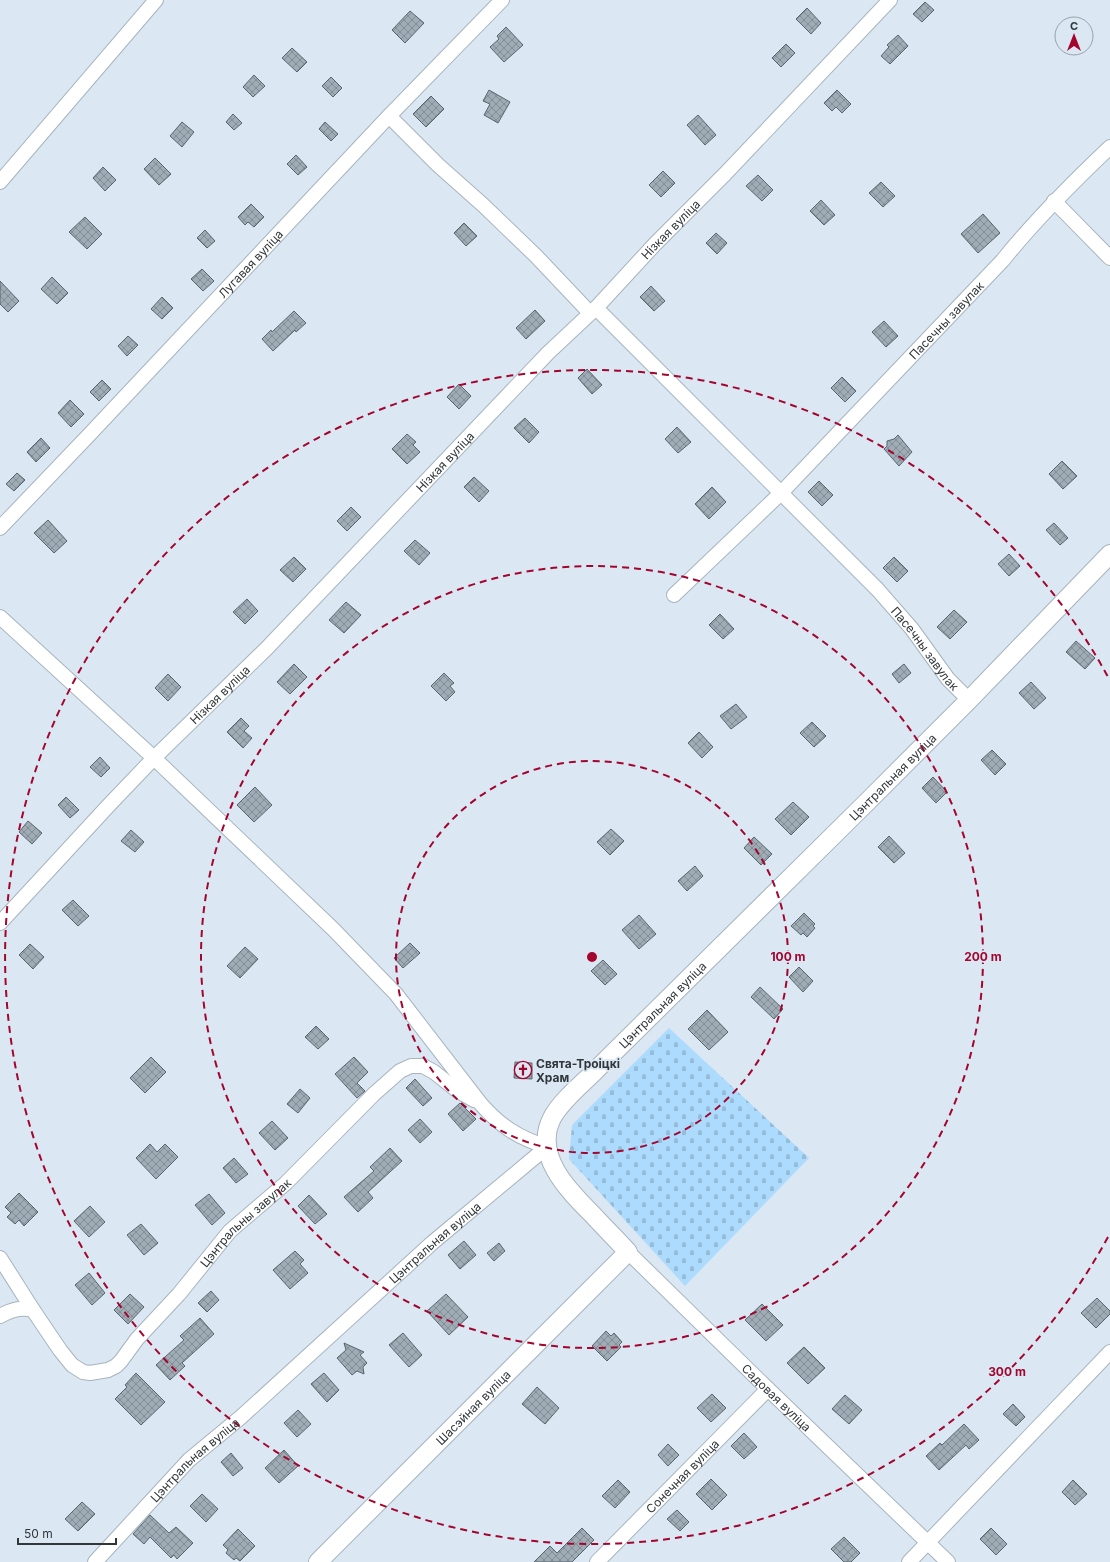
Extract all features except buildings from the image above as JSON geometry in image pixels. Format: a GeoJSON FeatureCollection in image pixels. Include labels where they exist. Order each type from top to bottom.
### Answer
{"type":"FeatureCollection","features":[{"type":"Feature","properties":{"kind":"main road","name":"Цэнтральная вуліца"},"geometry":{"type":"LineString","coordinates":[[547,1147],[549,1124],[559,1107],[969,700],[1110,554]]}},
{"type":"Feature","properties":{"kind":"main road"},"geometry":{"type":"LineString","coordinates":[[547,1147],[552,1163],[565,1184],[578,1200],[628,1252]]}},
{"type":"Feature","properties":{"kind":"main road","name":"Шасэйная вуліца"},"geometry":{"type":"LineString","coordinates":[[318,1562],[628,1252]]}},
{"type":"Feature","properties":{"kind":"street"},"geometry":{"type":"LineString","coordinates":[[0,182],[156,0]]}},
{"type":"Feature","properties":{"kind":"street","name":"Лугавая вуліца"},"geometry":{"type":"LineString","coordinates":[[0,528],[389,116],[502,0]]}},
{"type":"Feature","properties":{"kind":"street","name":"Нізкая вуліца"},"geometry":{"type":"LineString","coordinates":[[0,923],[154,758],[267,648],[548,353],[593,311],[890,0]]}},
{"type":"Feature","properties":{"kind":"street","name":"Пасечны завулак"},"geometry":{"type":"LineString","coordinates":[[389,116],[438,165],[483,205],[781,493],[878,590],[912,629],[948,679],[969,700]]}},
{"type":"Feature","properties":{"kind":"street","name":"Пасечны завулак"},"geometry":{"type":"LineString","coordinates":[[674,596],[781,493],[1003,260],[1029,228],[1054,201],[1110,147]]}},
{"type":"Feature","properties":{"kind":"street"},"geometry":{"type":"LineString","coordinates":[[1054,201],[1110,258]]}},
{"type":"Feature","properties":{"kind":"street"},"geometry":{"type":"LineString","coordinates":[[0,617],[154,758],[333,929],[396,994],[491,1116],[509,1130],[528,1140],[547,1147]]}},
{"type":"Feature","properties":{"kind":"street","name":"Цэнтральны завулак"},"geometry":{"type":"LineString","coordinates":[[33,1310],[60,1350],[77,1369],[90,1373],[103,1372],[112,1369],[179,1294],[230,1231],[286,1183],[374,1094],[400,1071],[411,1066],[423,1066],[434,1072],[458,1091],[480,1103]]}},
{"type":"Feature","properties":{"kind":"street","name":"Цэнтральная вуліца"},"geometry":{"type":"LineString","coordinates":[[95,1562],[189,1460],[241,1417],[432,1243],[547,1147]]}},
{"type":"Feature","properties":{"kind":"street","name":"Садовая вуліца"},"geometry":{"type":"LineString","coordinates":[[628,1252],[948,1562]]}},
{"type":"Feature","properties":{"kind":"street"},"geometry":{"type":"LineString","coordinates":[[0,1258],[33,1310]]}},
{"type":"Feature","properties":{"kind":"street"},"geometry":{"type":"LineString","coordinates":[[0,1316],[17,1309],[26,1308],[33,1310]]}},
{"type":"Feature","properties":{"kind":"street"},"geometry":{"type":"LineString","coordinates":[[908,1562],[1110,1352]]}},
{"type":"Feature","properties":{"kind":"street","name":"Сонечная вуліца"},"geometry":{"type":"LineString","coordinates":[[597,1562],[768,1389]]}},
{"type":"Feature","properties":{"kind":"green space"},"geometry":{"type":"Polygon","coordinates":[[[669,1028],[809,1158],[685,1286],[569,1159],[572,1125],[669,1028]]]}},
{"type":"Feature","properties":{"kind":"place","name":"Свята-Троіцкі Храм"},"geometry":{"type":"Point","coordinates":[523,1070]}}]}
